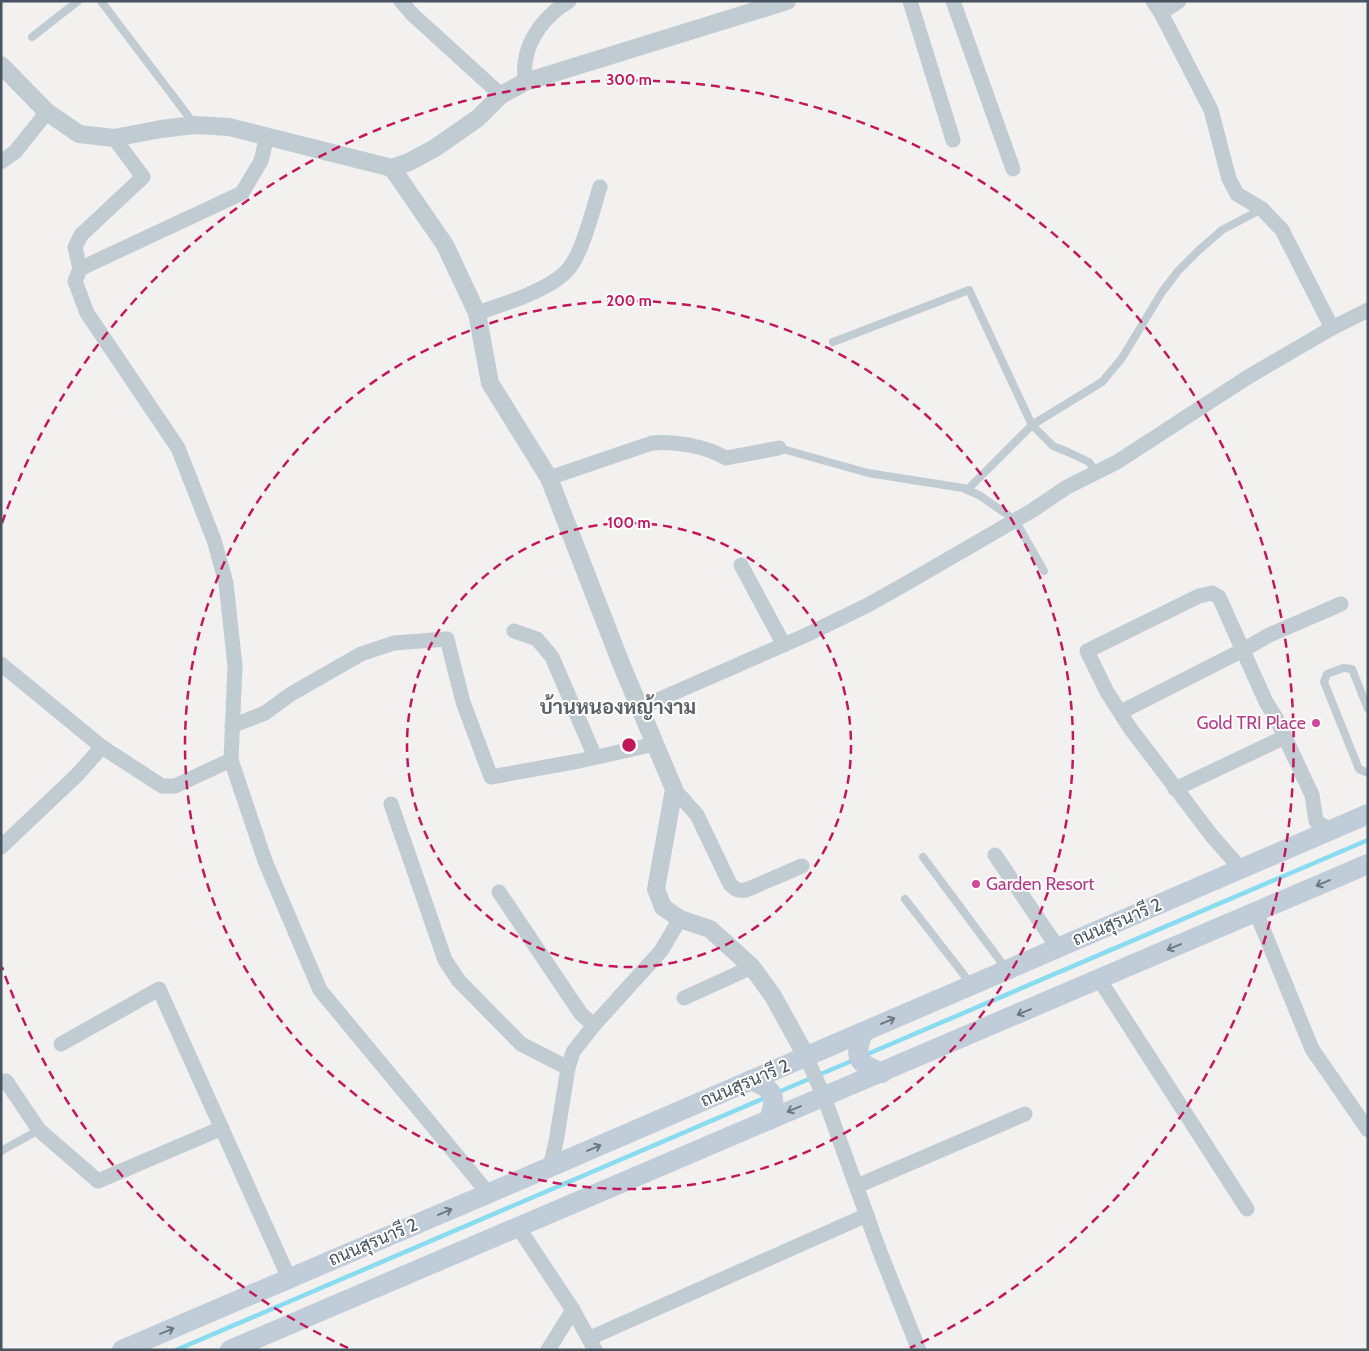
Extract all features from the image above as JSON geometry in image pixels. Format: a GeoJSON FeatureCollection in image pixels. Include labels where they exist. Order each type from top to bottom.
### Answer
{"type":"FeatureCollection","features":[{"type":"Feature","properties":{"kind":"main road","name":"ถนนสุรนารี 2"},"geometry":{"type":"LineString","coordinates":[[122,1350],[550,1167],[861,1039],[972,985],[1368,814]]}},
{"type":"Feature","properties":{"kind":"main road"},"geometry":{"type":"LineString","coordinates":[[230,1350],[518,1227],[822,1092],[1099,980],[1368,864]]}},
{"type":"Feature","properties":{"kind":"main road"},"geometry":{"type":"LineString","coordinates":[[861,1039],[857,1052],[860,1061],[875,1070]]}},
{"type":"Feature","properties":{"kind":"main road"},"geometry":{"type":"LineString","coordinates":[[758,1083],[769,1090],[772,1095],[771,1114]]}},
{"type":"Feature","properties":{"kind":"street"},"geometry":{"type":"LineString","coordinates":[[401,1],[412,14],[502,95]]}},
{"type":"Feature","properties":{"kind":"street"},"geometry":{"type":"LineString","coordinates":[[525,82],[525,64],[530,43],[552,13],[568,1]]}},
{"type":"Feature","properties":{"kind":"street"},"geometry":{"type":"LineString","coordinates":[[1,66],[47,112],[79,134],[114,138],[195,125],[228,126],[392,168],[409,162],[435,148],[478,118],[502,95],[525,82],[693,32],[787,1]]}},
{"type":"Feature","properties":{"kind":"street"},"geometry":{"type":"LineString","coordinates":[[910,1],[953,140]]}},
{"type":"Feature","properties":{"kind":"street"},"geometry":{"type":"LineString","coordinates":[[952,1],[1013,169]]}},
{"type":"Feature","properties":{"kind":"street"},"geometry":{"type":"LineString","coordinates":[[1179,1],[1157,7],[1211,110],[1229,179],[1237,194],[1262,209],[1282,230],[1332,328]]}},
{"type":"Feature","properties":{"kind":"street"},"geometry":{"type":"LineString","coordinates":[[1,162],[16,152],[47,112]]}},
{"type":"Feature","properties":{"kind":"street"},"geometry":{"type":"LineString","coordinates":[[80,269],[242,193],[261,161],[268,136]]}},
{"type":"Feature","properties":{"kind":"street"},"geometry":{"type":"LineString","coordinates":[[114,138],[144,177],[81,235],[75,247],[80,269],[75,281],[87,313],[178,448],[214,540],[226,583],[235,666],[231,760],[266,860],[320,990],[488,1194]]}},
{"type":"Feature","properties":{"kind":"street"},"geometry":{"type":"LineString","coordinates":[[392,168],[445,245],[476,313],[490,383],[549,478],[622,666],[674,789],[697,815],[734,889],[739,891],[746,890],[802,866]]}},
{"type":"Feature","properties":{"kind":"street"},"geometry":{"type":"LineString","coordinates":[[476,313],[519,298],[555,281],[572,266],[600,187]]}},
{"type":"Feature","properties":{"kind":"street"},"geometry":{"type":"LineString","coordinates":[[640,709],[866,606],[1015,520],[1067,487],[1116,462],[1248,377],[1332,328],[1368,310]]}},
{"type":"Feature","properties":{"kind":"street"},"geometry":{"type":"LineString","coordinates":[[549,478],[652,443],[661,442],[712,450],[726,458],[779,448]]}},
{"type":"Feature","properties":{"kind":"street"},"geometry":{"type":"LineString","coordinates":[[741,565],[784,645]]}},
{"type":"Feature","properties":{"kind":"street"},"geometry":{"type":"LineString","coordinates":[[1240,869],[1212,836],[1130,728],[1107,692],[1087,651],[1200,596],[1212,594],[1219,597],[1266,702],[1276,718],[1312,795],[1316,820],[1330,830]]}},
{"type":"Feature","properties":{"kind":"street"},"geometry":{"type":"LineString","coordinates":[[1121,712],[1269,635],[1341,604]]}},
{"type":"Feature","properties":{"kind":"street"},"geometry":{"type":"LineString","coordinates":[[514,632],[530,635],[545,646],[558,671],[595,757]]}},
{"type":"Feature","properties":{"kind":"street"},"geometry":{"type":"LineString","coordinates":[[232,726],[265,713],[291,694],[361,654],[394,642],[446,639],[463,702],[491,777],[656,744]]}},
{"type":"Feature","properties":{"kind":"street"},"geometry":{"type":"LineString","coordinates":[[1,664],[102,747],[162,786],[175,786],[231,760]]}},
{"type":"Feature","properties":{"kind":"street"},"geometry":{"type":"LineString","coordinates":[[1176,788],[1285,737]]}},
{"type":"Feature","properties":{"kind":"street"},"geometry":{"type":"LineString","coordinates":[[1,847],[77,775],[102,747]]}},
{"type":"Feature","properties":{"kind":"street"},"geometry":{"type":"LineString","coordinates":[[674,789],[656,889],[663,907],[680,919],[710,929],[752,967],[773,996],[808,1061],[822,1092],[867,1215],[920,1350]]}},
{"type":"Feature","properties":{"kind":"street"},"geometry":{"type":"LineString","coordinates":[[391,804],[445,960],[458,981],[521,1044],[568,1068]]}},
{"type":"Feature","properties":{"kind":"street"},"geometry":{"type":"LineString","coordinates":[[995,855],[1058,948]]}},
{"type":"Feature","properties":{"kind":"street"},"geometry":{"type":"LineString","coordinates":[[499,892],[581,1014],[594,1025]]}},
{"type":"Feature","properties":{"kind":"street"},"geometry":{"type":"LineString","coordinates":[[1256,912],[1312,1049],[1368,1130]]}},
{"type":"Feature","properties":{"kind":"street"},"geometry":{"type":"LineString","coordinates":[[550,1167],[568,1068],[573,1052],[594,1025],[660,951],[680,919]]}},
{"type":"Feature","properties":{"kind":"street"},"geometry":{"type":"LineString","coordinates":[[684,998],[752,967]]}},
{"type":"Feature","properties":{"kind":"street"},"geometry":{"type":"LineString","coordinates":[[1099,980],[1247,1209]]}},
{"type":"Feature","properties":{"kind":"street"},"geometry":{"type":"LineString","coordinates":[[61,1044],[159,989],[289,1278]]}},
{"type":"Feature","properties":{"kind":"street"},"geometry":{"type":"LineString","coordinates":[[6,1080],[39,1130],[98,1181],[222,1128]]}},
{"type":"Feature","properties":{"kind":"street"},"geometry":{"type":"LineString","coordinates":[[857,1186],[1025,1114]]}},
{"type":"Feature","properties":{"kind":"street"},"geometry":{"type":"LineString","coordinates":[[518,1227],[573,1310],[592,1344],[867,1215]]}},
{"type":"Feature","properties":{"kind":"street"},"geometry":{"type":"LineString","coordinates":[[548,1350],[573,1310]]}},
{"type":"Feature","properties":{"kind":"lane"},"geometry":{"type":"LineString","coordinates":[[32,37],[78,1]]}},
{"type":"Feature","properties":{"kind":"lane"},"geometry":{"type":"LineString","coordinates":[[101,1],[195,125]]}},
{"type":"Feature","properties":{"kind":"lane"},"geometry":{"type":"LineString","coordinates":[[967,490],[1032,425],[1102,382],[1122,358],[1162,292],[1178,272],[1222,230],[1262,209]]}},
{"type":"Feature","properties":{"kind":"lane"},"geometry":{"type":"LineString","coordinates":[[833,342],[969,290],[1032,425],[1052,446],[1089,462],[1096,472]]}},
{"type":"Feature","properties":{"kind":"lane"},"geometry":{"type":"LineString","coordinates":[[779,448],[868,473],[967,490],[979,495],[1015,520],[1044,570]]}},
{"type":"Feature","properties":{"kind":"lane"},"geometry":{"type":"LineString","coordinates":[[1368,709],[1352,669],[1343,668],[1326,674],[1324,682],[1359,769],[1368,773]]}},
{"type":"Feature","properties":{"kind":"lane"},"geometry":{"type":"LineString","coordinates":[[923,857],[1007,970]]}},
{"type":"Feature","properties":{"kind":"lane"},"geometry":{"type":"LineString","coordinates":[[904,899],[972,985]]}},
{"type":"Feature","properties":{"kind":"lane"},"geometry":{"type":"LineString","coordinates":[[1,1151],[39,1130]]}},
{"type":"Feature","properties":{"kind":"waterway"},"geometry":{"type":"LineString","coordinates":[[863,1056],[1368,840]]}},
{"type":"Feature","properties":{"kind":"waterway"},"geometry":{"type":"LineString","coordinates":[[776,1093],[854,1060]]}},
{"type":"Feature","properties":{"kind":"waterway"},"geometry":{"type":"LineString","coordinates":[[176,1350],[767,1097]]}},
{"type":"Feature","properties":{"kind":"place","name":"Gold TRI Place"},"geometry":{"type":"Point","coordinates":[1316,723]}},
{"type":"Feature","properties":{"kind":"place","name":"Garden Resort"},"geometry":{"type":"Point","coordinates":[976,884]}},
{"type":"Feature","properties":{"kind":"district","name":"บ้านหนองหญ้างาม"},"geometry":{"type":"Point","coordinates":[618,707]}}]}
